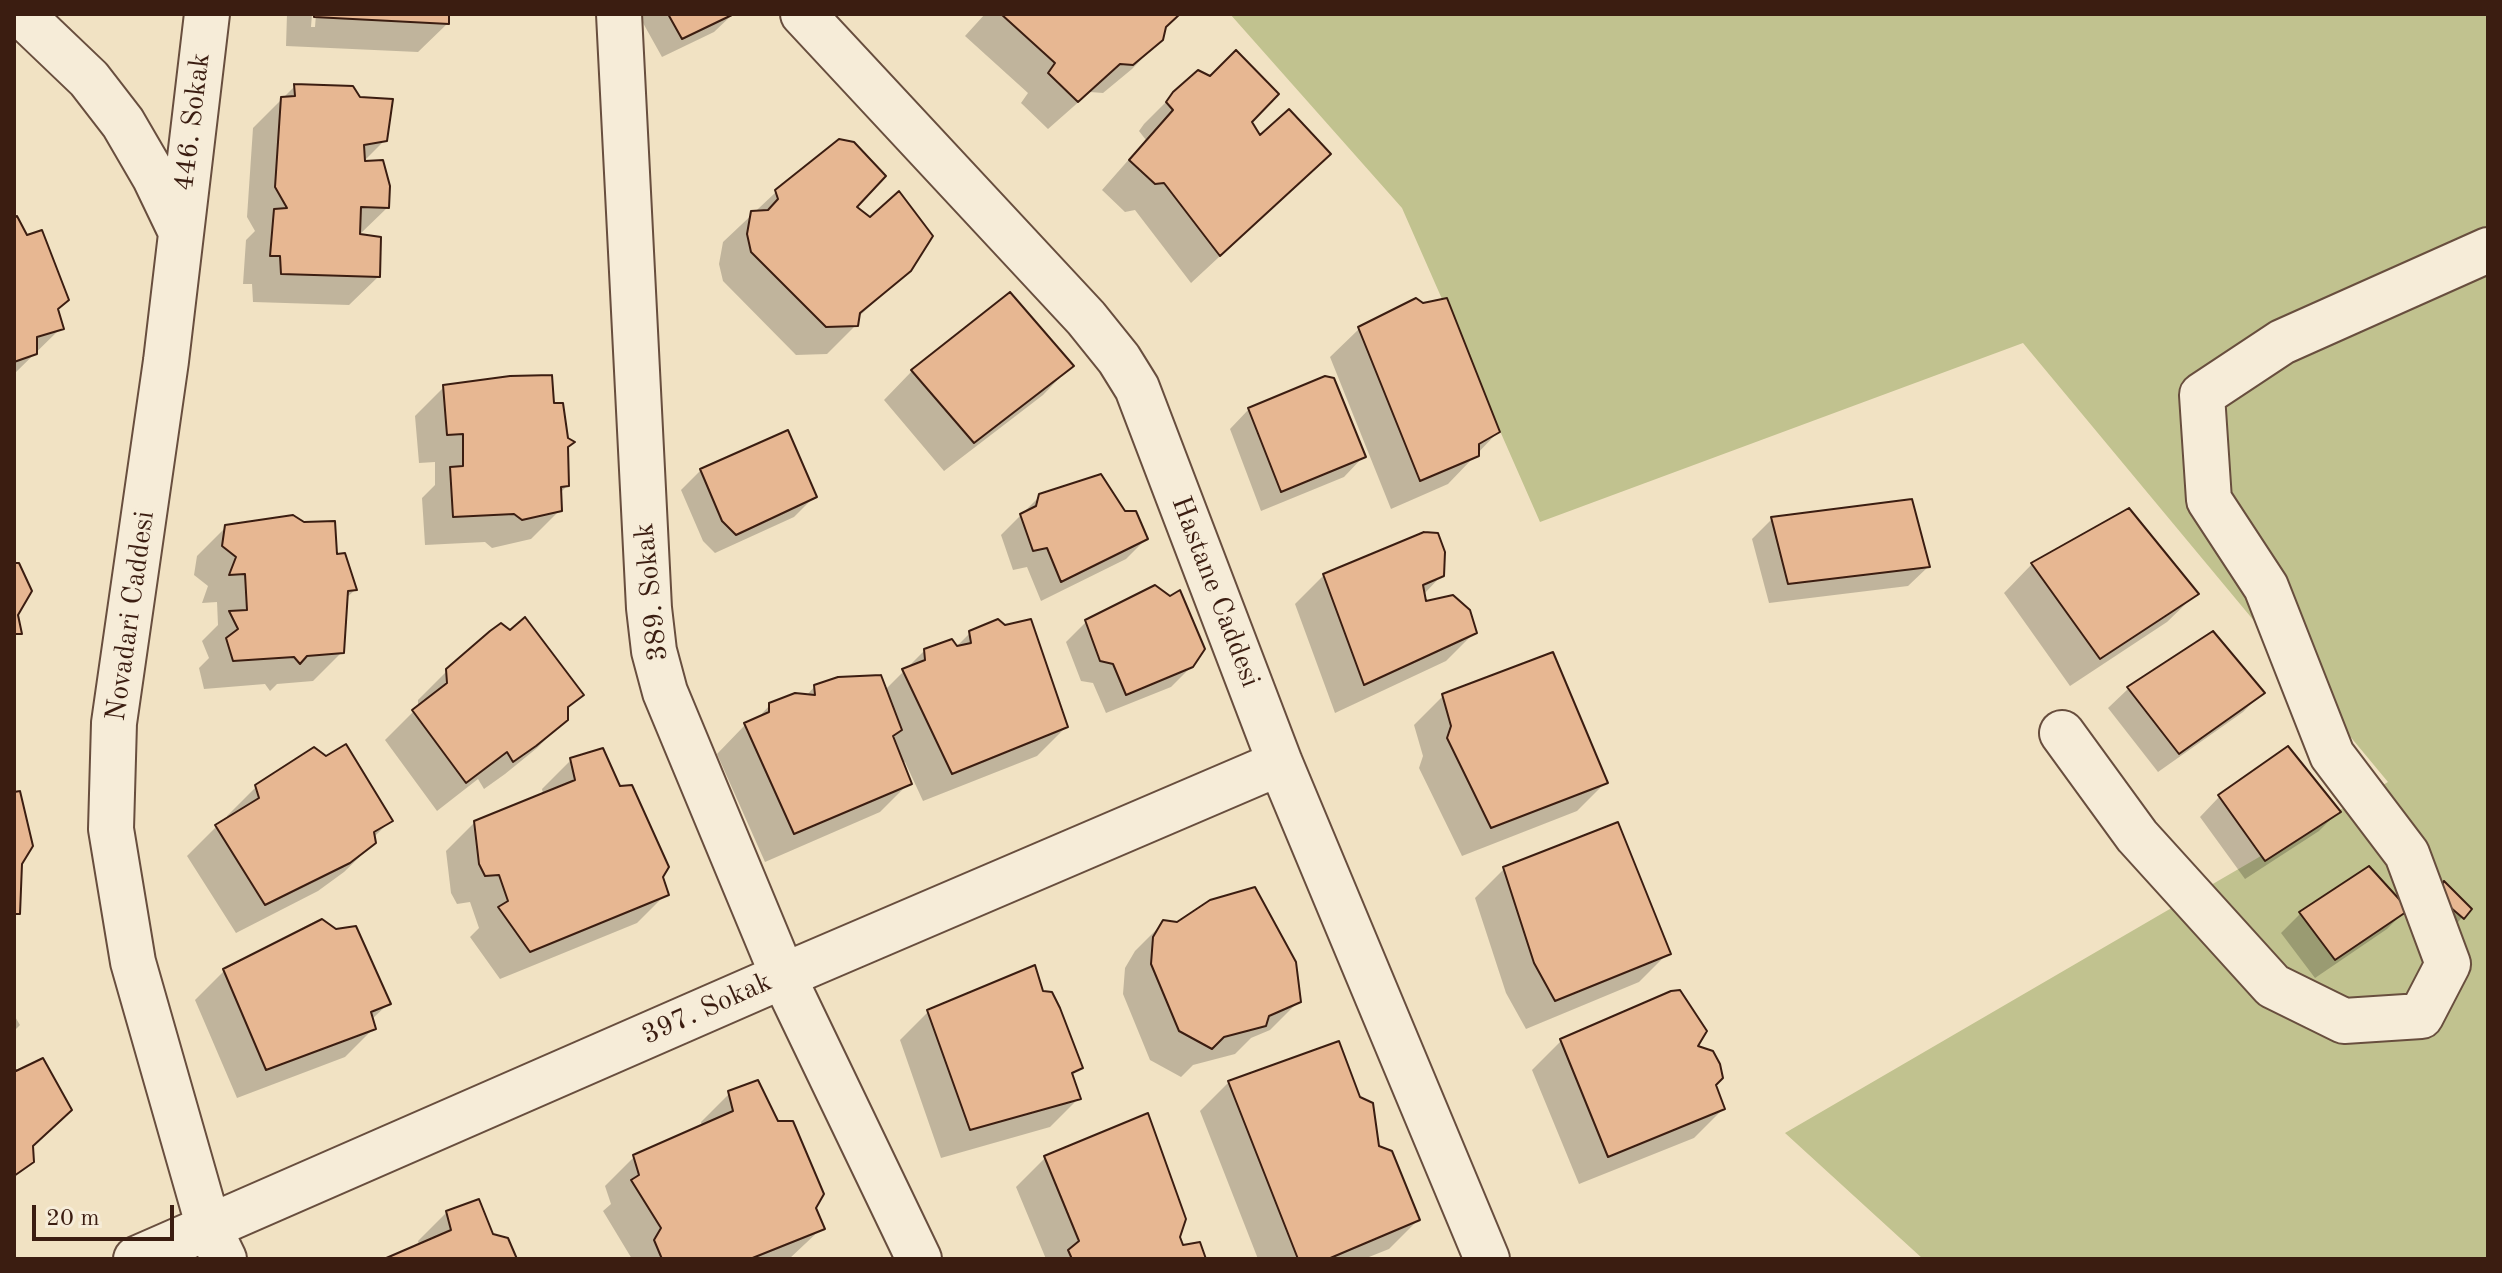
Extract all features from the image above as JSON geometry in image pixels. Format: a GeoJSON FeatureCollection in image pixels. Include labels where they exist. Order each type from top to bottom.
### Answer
{"type":"FeatureCollection","features":[{"type":"Feature","properties":{"kind":"street"},"geometry":{"type":"LineString","coordinates":[[21,14],[89,79],[123,123],[180,230]]}},
{"type":"Feature","properties":{"kind":"street","name":"446. Sokak"},"geometry":{"type":"LineString","coordinates":[[180,230],[207,14]]}},
{"type":"Feature","properties":{"kind":"street","name":"389. Sokak"},"geometry":{"type":"LineString","coordinates":[[619,14],[648,593],[654,651],[665,692],[783,976],[919,1259]]}},
{"type":"Feature","properties":{"kind":"street","name":"Hastane Caddesi"},"geometry":{"type":"LineString","coordinates":[[803,14],[1075,307],[1119,359],[1137,388],[1280,763],[1487,1259]]}},
{"type":"Feature","properties":{"kind":"street","name":"Novadari Caddesi"},"geometry":{"type":"LineString","coordinates":[[180,230],[158,420],[114,723],[111,829],[133,962],[217,1244]]}},
{"type":"Feature","properties":{"kind":"street"},"geometry":{"type":"LineString","coordinates":[[2062,733],[2137,836],[2273,986],[2344,1021],[2421,1016],[2448,964],[2407,854],[2332,755],[2266,587],[2209,500],[2202,395],[2282,342],[2488,250]]}},
{"type":"Feature","properties":{"kind":"street","name":"397. Sokak"},"geometry":{"type":"LineString","coordinates":[[136,1259],[217,1244],[783,976],[1280,763]]}},
{"type":"Feature","properties":{"kind":"green space"},"geometry":{"type":"Polygon","coordinates":[[[1230,14],[2488,14],[2488,1259],[1923,1259],[1785,1133],[2388,782],[2023,343],[1540,522],[1402,208],[1230,14]]]}},
{"type":"Feature","properties":{"kind":"building"},"geometry":{"type":"Polygon","coordinates":[[[314,14],[449,14],[449,24],[314,17],[314,14]]]}},
{"type":"Feature","properties":{"kind":"building"},"geometry":{"type":"Polygon","coordinates":[[[668,14],[734,14],[682,39],[668,14]]]}},
{"type":"Feature","properties":{"kind":"building"},"geometry":{"type":"Polygon","coordinates":[[[1001,14],[1180,14],[1166,27],[1163,40],[1133,65],[1120,64],[1078,102],[1048,73],[1055,63],[1001,14]]]}},
{"type":"Feature","properties":{"kind":"building"},"geometry":{"type":"Polygon","coordinates":[[[1236,50],[1279,94],[1252,122],[1260,135],[1289,109],[1331,154],[1220,256],[1164,183],[1155,184],[1129,160],[1173,110],[1166,102],[1173,92],[1198,70],[1210,76],[1236,50]]]}},
{"type":"Feature","properties":{"kind":"building"},"geometry":{"type":"Polygon","coordinates":[[[294,84],[353,86],[360,97],[393,99],[387,141],[364,145],[365,161],[383,160],[390,186],[389,208],[361,207],[360,234],[381,237],[380,277],[281,274],[280,256],[270,256],[274,209],[287,208],[275,187],[281,97],[295,96],[294,84]]]}},
{"type":"Feature","properties":{"kind":"building"},"geometry":{"type":"Polygon","coordinates":[[[839,139],[854,142],[886,176],[857,207],[870,217],[899,191],[933,236],[911,271],[860,313],[858,326],[826,327],[751,252],[747,234],[751,211],[768,210],[778,199],[775,190],[839,139]]]}},
{"type":"Feature","properties":{"kind":"building"},"geometry":{"type":"Polygon","coordinates":[[[17,216],[27,235],[42,230],[69,300],[58,309],[64,329],[37,337],[37,354],[14,362],[14,217],[17,216]]]}},
{"type":"Feature","properties":{"kind":"building"},"geometry":{"type":"Polygon","coordinates":[[[1010,292],[1074,366],[974,443],[911,370],[1010,292]]]}},
{"type":"Feature","properties":{"kind":"building"},"geometry":{"type":"Polygon","coordinates":[[[1416,298],[1423,303],[1447,298],[1500,432],[1479,444],[1479,456],[1420,481],[1358,327],[1416,298]]]}},
{"type":"Feature","properties":{"kind":"building"},"geometry":{"type":"Polygon","coordinates":[[[552,375],[554,403],[563,403],[568,438],[575,442],[568,447],[569,486],[561,487],[562,511],[522,520],[514,514],[453,517],[450,467],[463,466],[463,434],[447,435],[443,385],[510,376],[552,375]]]}},
{"type":"Feature","properties":{"kind":"building"},"geometry":{"type":"Polygon","coordinates":[[[1325,376],[1334,378],[1366,457],[1281,492],[1248,408],[1325,376]]]}},
{"type":"Feature","properties":{"kind":"building"},"geometry":{"type":"Polygon","coordinates":[[[788,430],[817,497],[736,535],[722,521],[700,469],[788,430]]]}},
{"type":"Feature","properties":{"kind":"building"},"geometry":{"type":"Polygon","coordinates":[[[1101,474],[1125,511],[1136,511],[1148,539],[1061,582],[1047,548],[1033,551],[1020,514],[1036,506],[1039,494],[1101,474]]]}},
{"type":"Feature","properties":{"kind":"building"},"geometry":{"type":"Polygon","coordinates":[[[1912,499],[1930,567],[1788,584],[1771,517],[1912,499]]]}},
{"type":"Feature","properties":{"kind":"building"},"geometry":{"type":"Polygon","coordinates":[[[2129,508],[2199,594],[2100,659],[2031,563],[2129,508]]]}},
{"type":"Feature","properties":{"kind":"building"},"geometry":{"type":"Polygon","coordinates":[[[293,515],[304,522],[335,521],[337,554],[345,553],[357,590],[348,591],[344,653],[307,656],[300,664],[294,657],[233,661],[226,638],[238,629],[229,611],[247,610],[245,574],[229,575],[236,557],[222,546],[225,525],[293,515]]]}},
{"type":"Feature","properties":{"kind":"building"},"geometry":{"type":"Polygon","coordinates":[[[1424,532],[1438,533],[1445,552],[1444,576],[1423,585],[1426,601],[1453,595],[1470,610],[1477,633],[1364,685],[1323,574],[1424,532]]]}},
{"type":"Feature","properties":{"kind":"building"},"geometry":{"type":"Polygon","coordinates":[[[14,563],[19,563],[32,591],[18,615],[22,634],[14,634],[14,563]]]}},
{"type":"Feature","properties":{"kind":"building"},"geometry":{"type":"Polygon","coordinates":[[[1155,585],[1170,596],[1180,590],[1205,649],[1193,667],[1126,695],[1113,664],[1100,661],[1085,620],[1155,585]]]}},
{"type":"Feature","properties":{"kind":"building"},"geometry":{"type":"Polygon","coordinates":[[[525,617],[584,695],[568,707],[568,720],[536,746],[513,762],[507,752],[466,783],[412,710],[447,683],[446,669],[490,631],[501,623],[510,630],[525,617]]]}},
{"type":"Feature","properties":{"kind":"building"},"geometry":{"type":"Polygon","coordinates":[[[998,619],[1005,625],[1031,619],[1068,727],[952,774],[902,669],[925,660],[924,649],[952,639],[957,646],[971,643],[969,631],[998,619]]]}},
{"type":"Feature","properties":{"kind":"building"},"geometry":{"type":"Polygon","coordinates":[[[2213,631],[2265,693],[2179,754],[2127,687],[2213,631]]]}},
{"type":"Feature","properties":{"kind":"building"},"geometry":{"type":"Polygon","coordinates":[[[1553,652],[1608,783],[1491,828],[1447,738],[1451,726],[1442,694],[1553,652]]]}},
{"type":"Feature","properties":{"kind":"building"},"geometry":{"type":"Polygon","coordinates":[[[881,675],[902,730],[893,736],[912,784],[794,834],[744,723],[769,712],[769,703],[795,693],[815,695],[814,685],[838,677],[881,675]]]}},
{"type":"Feature","properties":{"kind":"building"},"geometry":{"type":"Polygon","coordinates":[[[346,744],[393,821],[374,832],[376,843],[350,863],[265,905],[215,825],[259,798],[255,785],[314,747],[326,756],[346,744]]]}},
{"type":"Feature","properties":{"kind":"building"},"geometry":{"type":"Polygon","coordinates":[[[2288,746],[2341,812],[2265,861],[2218,795],[2288,746]]]}},
{"type":"Feature","properties":{"kind":"building"},"geometry":{"type":"Polygon","coordinates":[[[603,748],[620,786],[632,785],[669,867],[663,877],[669,895],[530,952],[498,907],[508,901],[499,875],[485,876],[479,864],[474,821],[575,780],[570,758],[603,748]]]}},
{"type":"Feature","properties":{"kind":"building"},"geometry":{"type":"Polygon","coordinates":[[[20,791],[33,846],[22,864],[20,914],[14,914],[14,792],[20,791]]]}},
{"type":"Feature","properties":{"kind":"building"},"geometry":{"type":"Polygon","coordinates":[[[1618,822],[1671,954],[1555,1001],[1534,963],[1503,867],[1618,822]]]}},
{"type":"Feature","properties":{"kind":"building"},"geometry":{"type":"Polygon","coordinates":[[[2369,866],[2409,910],[2335,960],[2299,912],[2369,866]]]}},
{"type":"Feature","properties":{"kind":"building"},"geometry":{"type":"Polygon","coordinates":[[[2444,881],[2472,909],[2464,919],[2436,895],[2444,881]]]}},
{"type":"Feature","properties":{"kind":"building"},"geometry":{"type":"Polygon","coordinates":[[[1255,887],[1296,962],[1301,1002],[1269,1016],[1266,1026],[1224,1037],[1212,1049],[1179,1031],[1151,964],[1153,937],[1163,920],[1177,922],[1210,900],[1255,887]]]}},
{"type":"Feature","properties":{"kind":"building"},"geometry":{"type":"Polygon","coordinates":[[[322,919],[336,929],[356,926],[391,1004],[371,1012],[376,1029],[266,1070],[223,969],[322,919]]]}},
{"type":"Feature","properties":{"kind":"building"},"geometry":{"type":"Polygon","coordinates":[[[1035,965],[1043,991],[1052,992],[1060,1008],[1083,1068],[1072,1073],[1081,1099],[970,1130],[927,1010],[1035,965]]]}},
{"type":"Feature","properties":{"kind":"building"},"geometry":{"type":"Polygon","coordinates":[[[1680,990],[1707,1031],[1698,1046],[1713,1051],[1720,1064],[1723,1078],[1716,1085],[1725,1109],[1608,1157],[1560,1039],[1671,991],[1680,990]]]}},
{"type":"Feature","properties":{"kind":"building"},"geometry":{"type":"Polygon","coordinates":[[[1339,1041],[1360,1097],[1373,1103],[1379,1146],[1392,1151],[1420,1220],[1328,1259],[1298,1259],[1228,1081],[1339,1041]]]}},
{"type":"Feature","properties":{"kind":"building"},"geometry":{"type":"Polygon","coordinates":[[[43,1058],[72,1110],[33,1146],[34,1162],[14,1176],[14,1067],[16,1071],[43,1058]]]}},
{"type":"Feature","properties":{"kind":"building"},"geometry":{"type":"Polygon","coordinates":[[[758,1080],[778,1121],[793,1121],[824,1194],[816,1208],[825,1229],[750,1259],[662,1259],[654,1240],[661,1228],[631,1180],[639,1175],[633,1155],[733,1111],[728,1091],[758,1080]]]}},
{"type":"Feature","properties":{"kind":"building"},"geometry":{"type":"Polygon","coordinates":[[[1148,1113],[1186,1219],[1180,1237],[1183,1245],[1200,1242],[1206,1259],[1072,1259],[1068,1250],[1079,1241],[1044,1156],[1148,1113]]]}},
{"type":"Feature","properties":{"kind":"building"},"geometry":{"type":"Polygon","coordinates":[[[479,1199],[493,1234],[508,1238],[517,1259],[384,1259],[451,1230],[446,1211],[479,1199]]]}}]}
